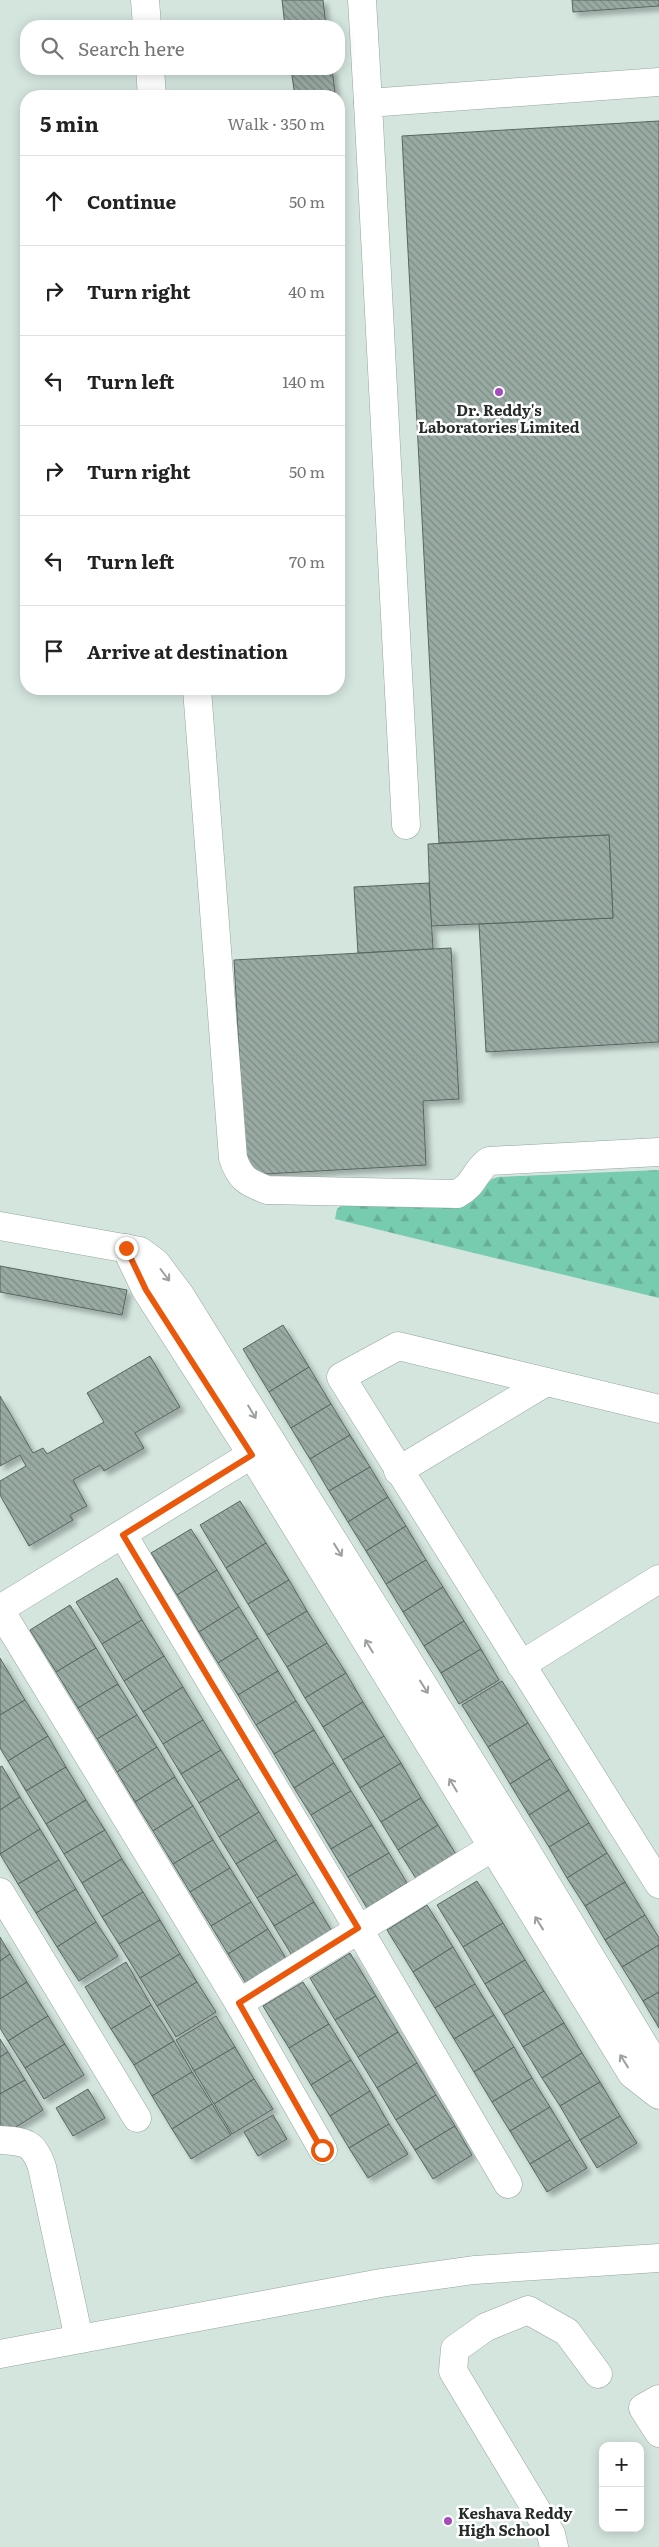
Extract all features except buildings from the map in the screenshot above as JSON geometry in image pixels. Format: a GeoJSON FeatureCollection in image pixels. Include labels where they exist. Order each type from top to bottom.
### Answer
{"type":"FeatureCollection","features":[{"type":"Feature","properties":{"kind":"street"},"geometry":{"type":"LineString","coordinates":[[145,0],[147,20]]}},
{"type":"Feature","properties":{"kind":"street"},"geometry":{"type":"LineString","coordinates":[[362,0],[406,825]]}},
{"type":"Feature","properties":{"kind":"street"},"geometry":{"type":"LineString","coordinates":[[150,75],[152,90]]}},
{"type":"Feature","properties":{"kind":"street"},"geometry":{"type":"LineString","coordinates":[[368,102],[659,82]]}},
{"type":"Feature","properties":{"kind":"street"},"geometry":{"type":"LineString","coordinates":[[197,695],[233,1158],[236,1168],[246,1182],[267,1190],[457,1194],[473,1182],[483,1166],[489,1161],[659,1152]]}},
{"type":"Feature","properties":{"kind":"street"},"geometry":{"type":"LineString","coordinates":[[0,1226],[126,1248],[146,1290],[262,1449],[516,1834],[651,2057],[659,2093]]}},
{"type":"Feature","properties":{"kind":"street"},"geometry":{"type":"LineString","coordinates":[[659,1409],[398,1346],[341,1377],[521,1666],[652,1856],[659,1884]]}},
{"type":"Feature","properties":{"kind":"street"},"geometry":{"type":"LineString","coordinates":[[398,1471],[546,1382]]}},
{"type":"Feature","properties":{"kind":"street"},"geometry":{"type":"LineString","coordinates":[[262,1449],[0,1609],[239,2003],[322,2150]]}},
{"type":"Feature","properties":{"kind":"street"},"geometry":{"type":"LineString","coordinates":[[262,1449],[492,1848],[632,2074],[659,2093]]}},
{"type":"Feature","properties":{"kind":"street"},"geometry":{"type":"LineString","coordinates":[[123,1535],[358,1928],[508,2184]]}},
{"type":"Feature","properties":{"kind":"street"},"geometry":{"type":"LineString","coordinates":[[521,1666],[659,1579]]}},
{"type":"Feature","properties":{"kind":"street"},"geometry":{"type":"LineString","coordinates":[[239,2003],[358,1928],[516,1834]]}},
{"type":"Feature","properties":{"kind":"street"},"geometry":{"type":"LineString","coordinates":[[0,1892],[137,2118]]}},
{"type":"Feature","properties":{"kind":"street"},"geometry":{"type":"LineString","coordinates":[[0,2140],[26,2142],[36,2151],[42,2167],[79,2339]]}},
{"type":"Feature","properties":{"kind":"street"},"geometry":{"type":"LineString","coordinates":[[0,2354],[382,2282],[474,2270],[659,2258]]}},
{"type":"Feature","properties":{"kind":"street"},"geometry":{"type":"LineString","coordinates":[[554,2547],[551,2534],[453,2371],[455,2349],[486,2327],[528,2310],[567,2332],[598,2374]]}},
{"type":"Feature","properties":{"kind":"street"},"geometry":{"type":"LineString","coordinates":[[659,2399],[643,2408],[659,2433]]}},
{"type":"Feature","properties":{"kind":"green space"},"geometry":{"type":"Polygon","coordinates":[[[659,1170],[659,1298],[335,1219],[337,1209],[342,1205],[483,1188],[492,1179],[498,1177],[659,1170]]]}},
{"type":"Feature","properties":{"kind":"place","name":"Dr. Reddy's Laboratories Limited"},"geometry":{"type":"Point","coordinates":[499,392]}},
{"type":"Feature","properties":{"kind":"place","name":"Keshava Reddy High School"},"geometry":{"type":"Point","coordinates":[448,2521]}},
{"type":"Feature","properties":{"kind":"route"},"geometry":{"type":"LineString","coordinates":[[126,1248],[132,1265],[146,1290],[252,1455],[123,1535],[358,1928],[239,2003],[322,2150]]}}]}
